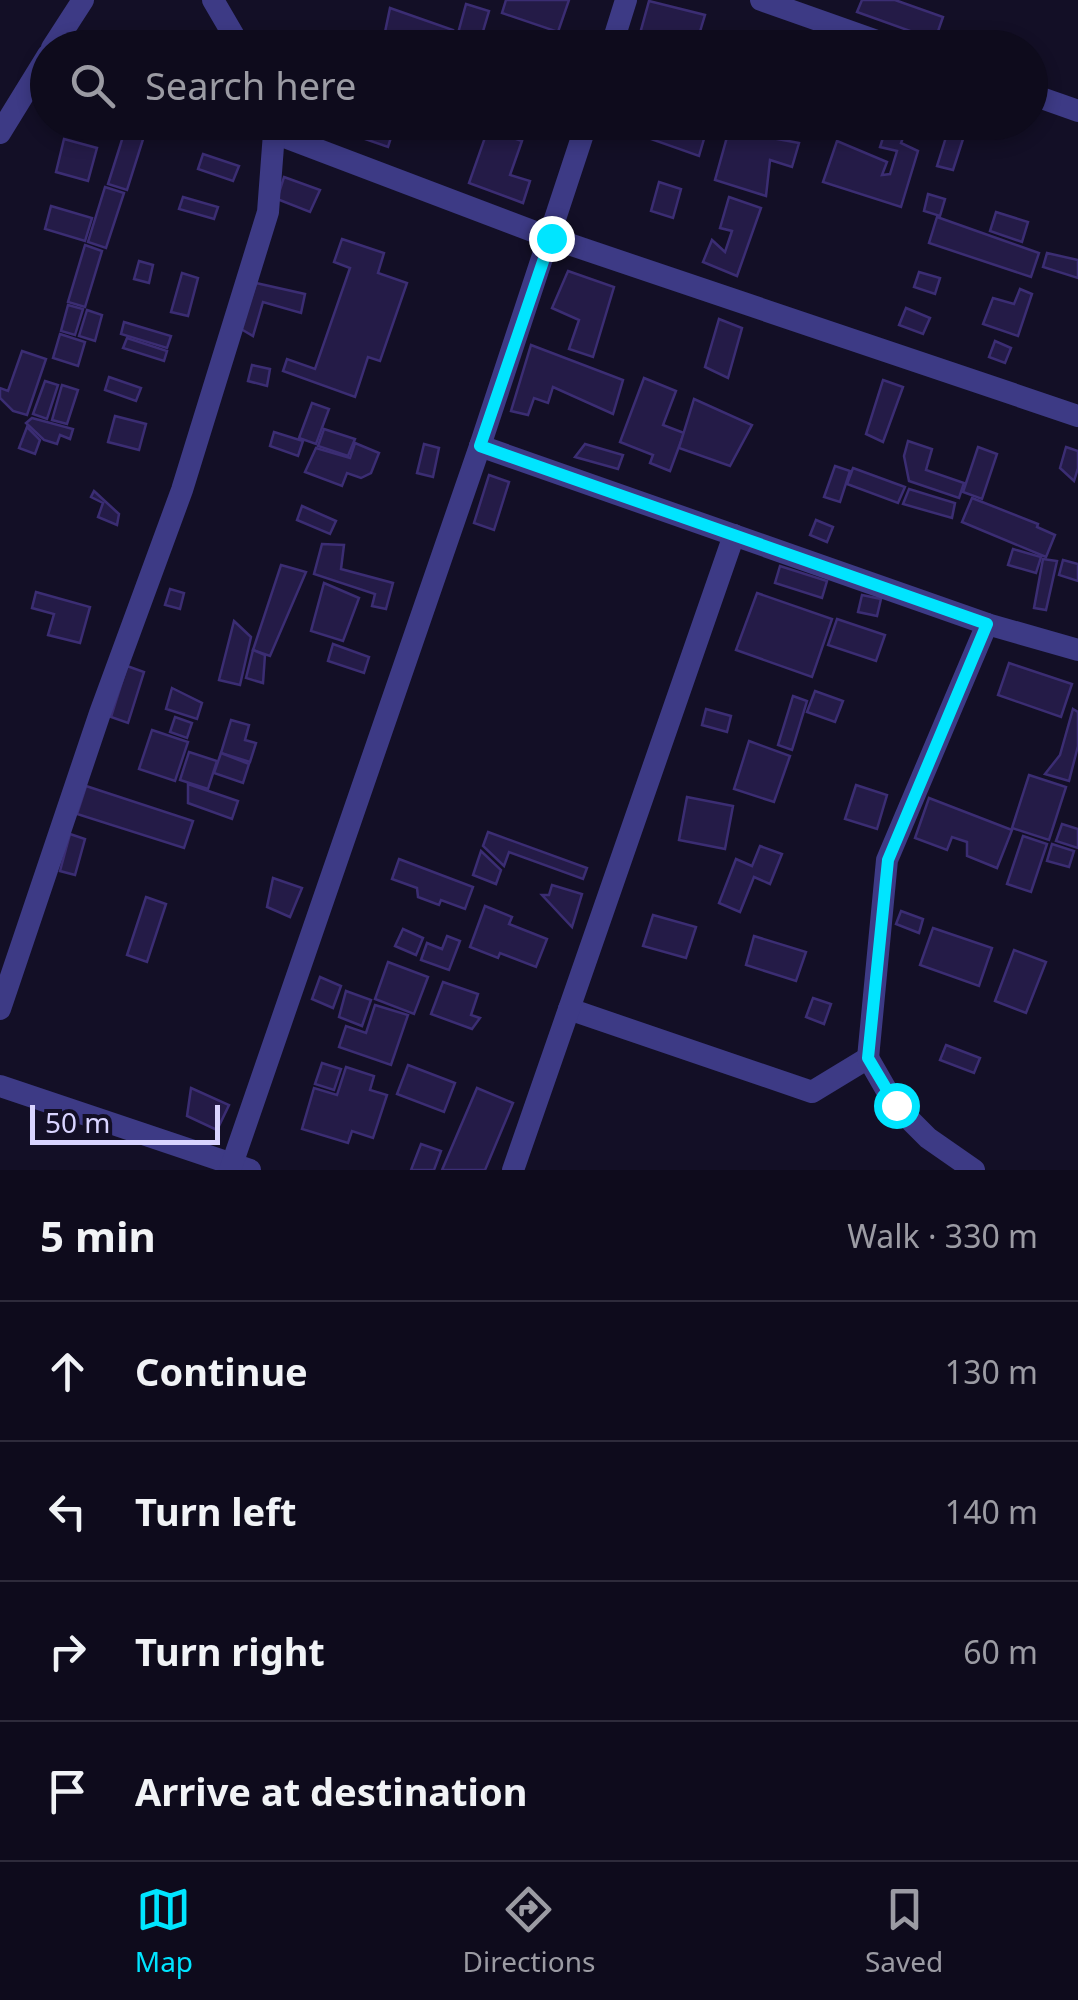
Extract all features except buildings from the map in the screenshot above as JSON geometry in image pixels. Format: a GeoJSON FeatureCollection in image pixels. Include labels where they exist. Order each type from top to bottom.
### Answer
{"type":"FeatureCollection","features":[{"type":"Feature","properties":{"kind":"street"},"geometry":{"type":"LineString","coordinates":[[63,30],[82,0]]}},
{"type":"Feature","properties":{"kind":"street"},"geometry":{"type":"LineString","coordinates":[[212,0],[231,30]]}},
{"type":"Feature","properties":{"kind":"street"},"geometry":{"type":"LineString","coordinates":[[617,30],[626,0]]}},
{"type":"Feature","properties":{"kind":"street"},"geometry":{"type":"LineString","coordinates":[[761,0],[846,30]]}},
{"type":"Feature","properties":{"kind":"street"},"geometry":{"type":"LineString","coordinates":[[0,134],[30,85]]}},
{"type":"Feature","properties":{"kind":"street"},"geometry":{"type":"LineString","coordinates":[[1048,100],[1078,111]]}},
{"type":"Feature","properties":{"kind":"street"},"geometry":{"type":"LineString","coordinates":[[0,1008],[100,713],[182,490],[268,212],[271,140]]}},
{"type":"Feature","properties":{"kind":"street"},"geometry":{"type":"LineString","coordinates":[[302,140],[551,238],[1078,416]]}},
{"type":"Feature","properties":{"kind":"street"},"geometry":{"type":"LineString","coordinates":[[0,1086],[237,1168],[581,140]]}},
{"type":"Feature","properties":{"kind":"street"},"geometry":{"type":"LineString","coordinates":[[480,446],[987,624],[1078,650]]}},
{"type":"Feature","properties":{"kind":"street"},"geometry":{"type":"LineString","coordinates":[[513,1170],[734,535]]}},
{"type":"Feature","properties":{"kind":"street"},"geometry":{"type":"LineString","coordinates":[[974,1170],[928,1138],[896,1105],[868,1058],[888,860],[987,624]]}},
{"type":"Feature","properties":{"kind":"street"},"geometry":{"type":"LineString","coordinates":[[569,1010],[812,1092],[868,1058]]}},
{"type":"Feature","properties":{"kind":"route"},"geometry":{"type":"LineString","coordinates":[[551,238],[480,446],[987,624],[888,860],[868,1058],[896,1105]]}}]}
